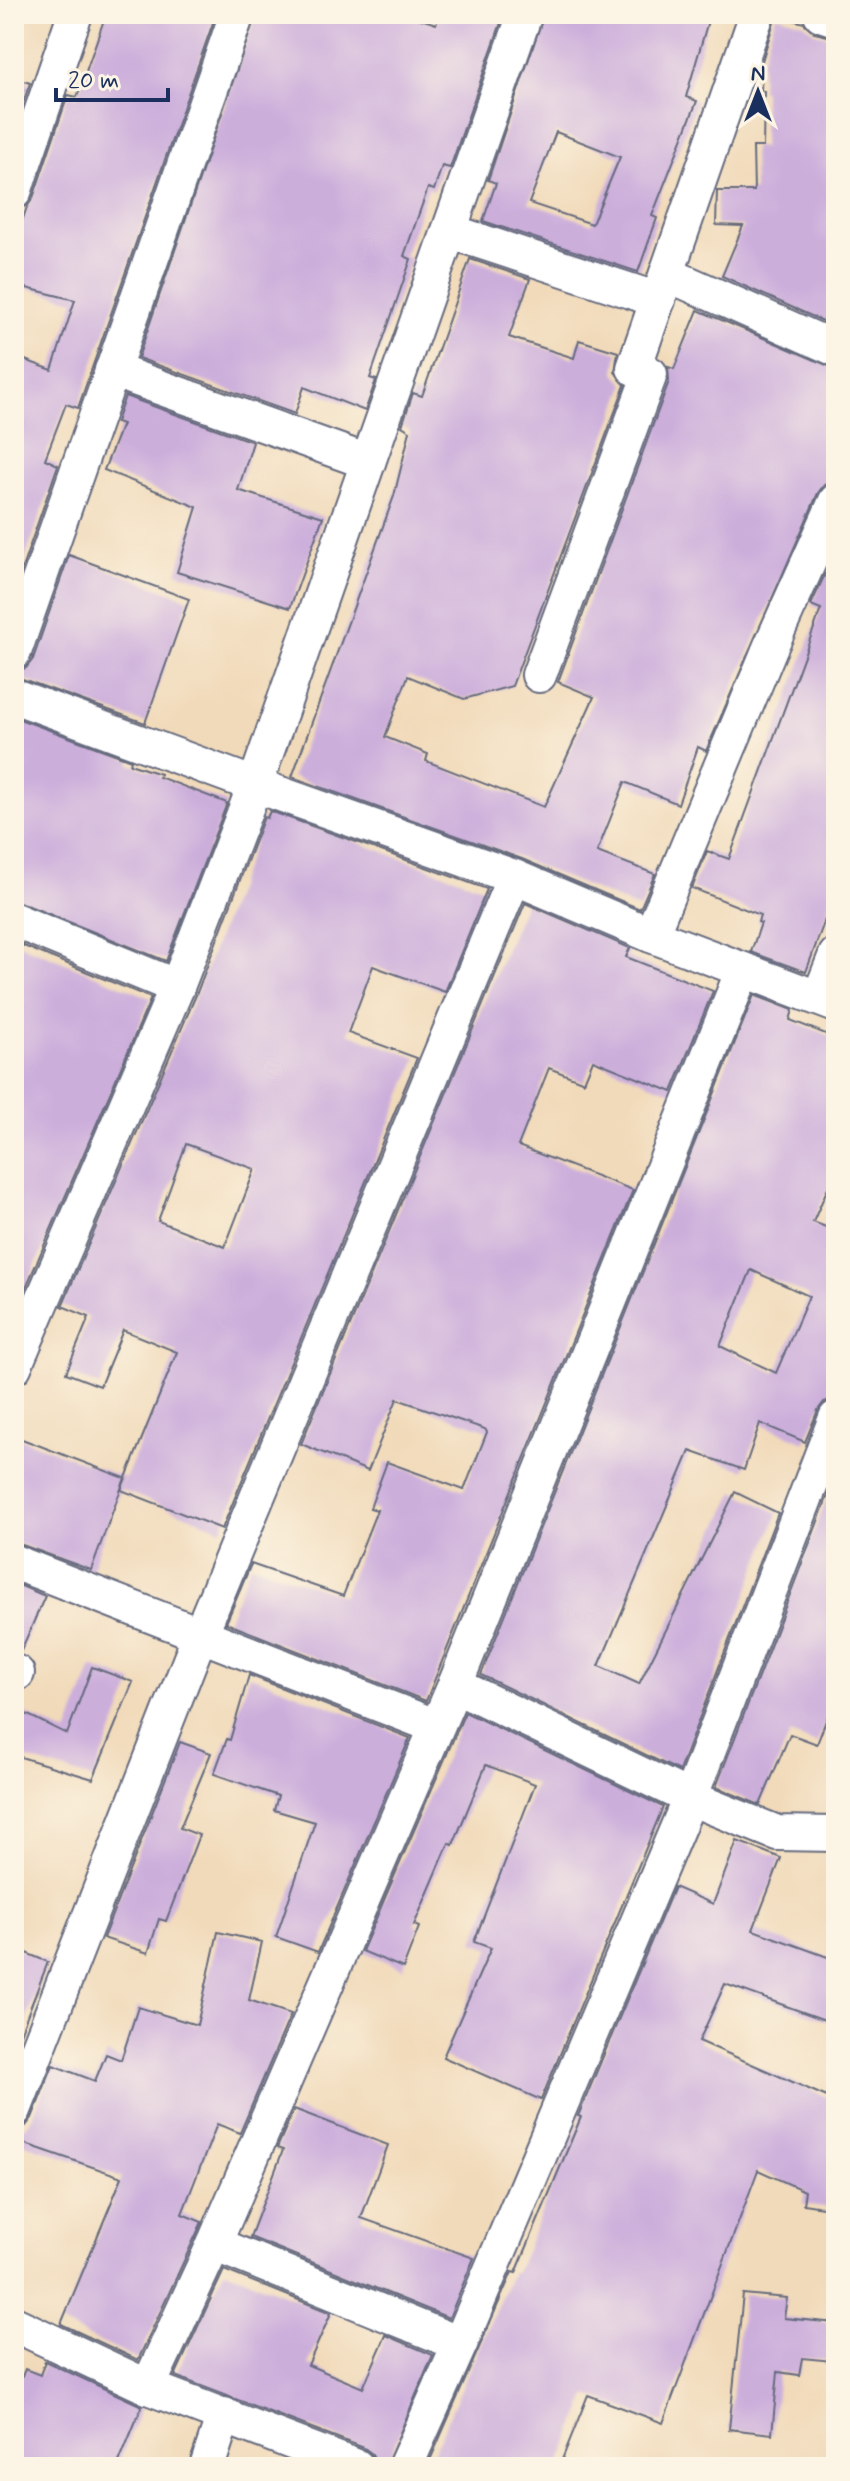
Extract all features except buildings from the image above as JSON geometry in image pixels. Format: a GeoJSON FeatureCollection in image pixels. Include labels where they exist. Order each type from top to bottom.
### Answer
{"type":"FeatureCollection","features":[{"type":"Feature","properties":{"kind":"street"},"geometry":{"type":"LineString","coordinates":[[14,192],[75,14]]}},
{"type":"Feature","properties":{"kind":"street"},"geometry":{"type":"LineString","coordinates":[[14,652],[237,14]]}},
{"type":"Feature","properties":{"kind":"street"},"geometry":{"type":"LineString","coordinates":[[14,1367],[177,987],[255,785],[525,14]]}},
{"type":"Feature","properties":{"kind":"street"},"geometry":{"type":"LineString","coordinates":[[539,675],[650,374],[634,368],[757,14]]}},
{"type":"Feature","properties":{"kind":"street"},"geometry":{"type":"LineString","coordinates":[[821,14],[836,19]]}},
{"type":"Feature","properties":{"kind":"street"},"geometry":{"type":"LineString","coordinates":[[449,231],[663,287],[836,349]]}},
{"type":"Feature","properties":{"kind":"street"},"geometry":{"type":"LineString","coordinates":[[112,370],[368,462]]}},
{"type":"Feature","properties":{"kind":"street"},"geometry":{"type":"LineString","coordinates":[[651,935],[770,648],[836,501]]}},
{"type":"Feature","properties":{"kind":"street"},"geometry":{"type":"LineString","coordinates":[[14,696],[514,877],[651,935],[827,1002],[836,955]]}},
{"type":"Feature","properties":{"kind":"street"},"geometry":{"type":"LineString","coordinates":[[14,2110],[200,1635],[514,877]]}},
{"type":"Feature","properties":{"kind":"street"},"geometry":{"type":"LineString","coordinates":[[14,920],[177,987]]}},
{"type":"Feature","properties":{"kind":"street"},"geometry":{"type":"LineString","coordinates":[[148,2387],[214,2244],[455,1685],[743,970]]}},
{"type":"Feature","properties":{"kind":"street"},"geometry":{"type":"LineString","coordinates":[[405,2467],[690,1798],[836,1418]]}},
{"type":"Feature","properties":{"kind":"street"},"geometry":{"type":"LineString","coordinates":[[14,1562],[435,1726]]}},
{"type":"Feature","properties":{"kind":"street"},"geometry":{"type":"LineString","coordinates":[[455,1685],[690,1798],[777,1833],[836,1834]]}},
{"type":"Feature","properties":{"kind":"street"},"geometry":{"type":"LineString","coordinates":[[214,2244],[460,2344]]}},
{"type":"Feature","properties":{"kind":"street"},"geometry":{"type":"LineString","coordinates":[[14,2324],[148,2387],[357,2467]]}},
{"type":"Feature","properties":{"kind":"street"},"geometry":{"type":"LineString","coordinates":[[207,2467],[224,2415]]}}]}
